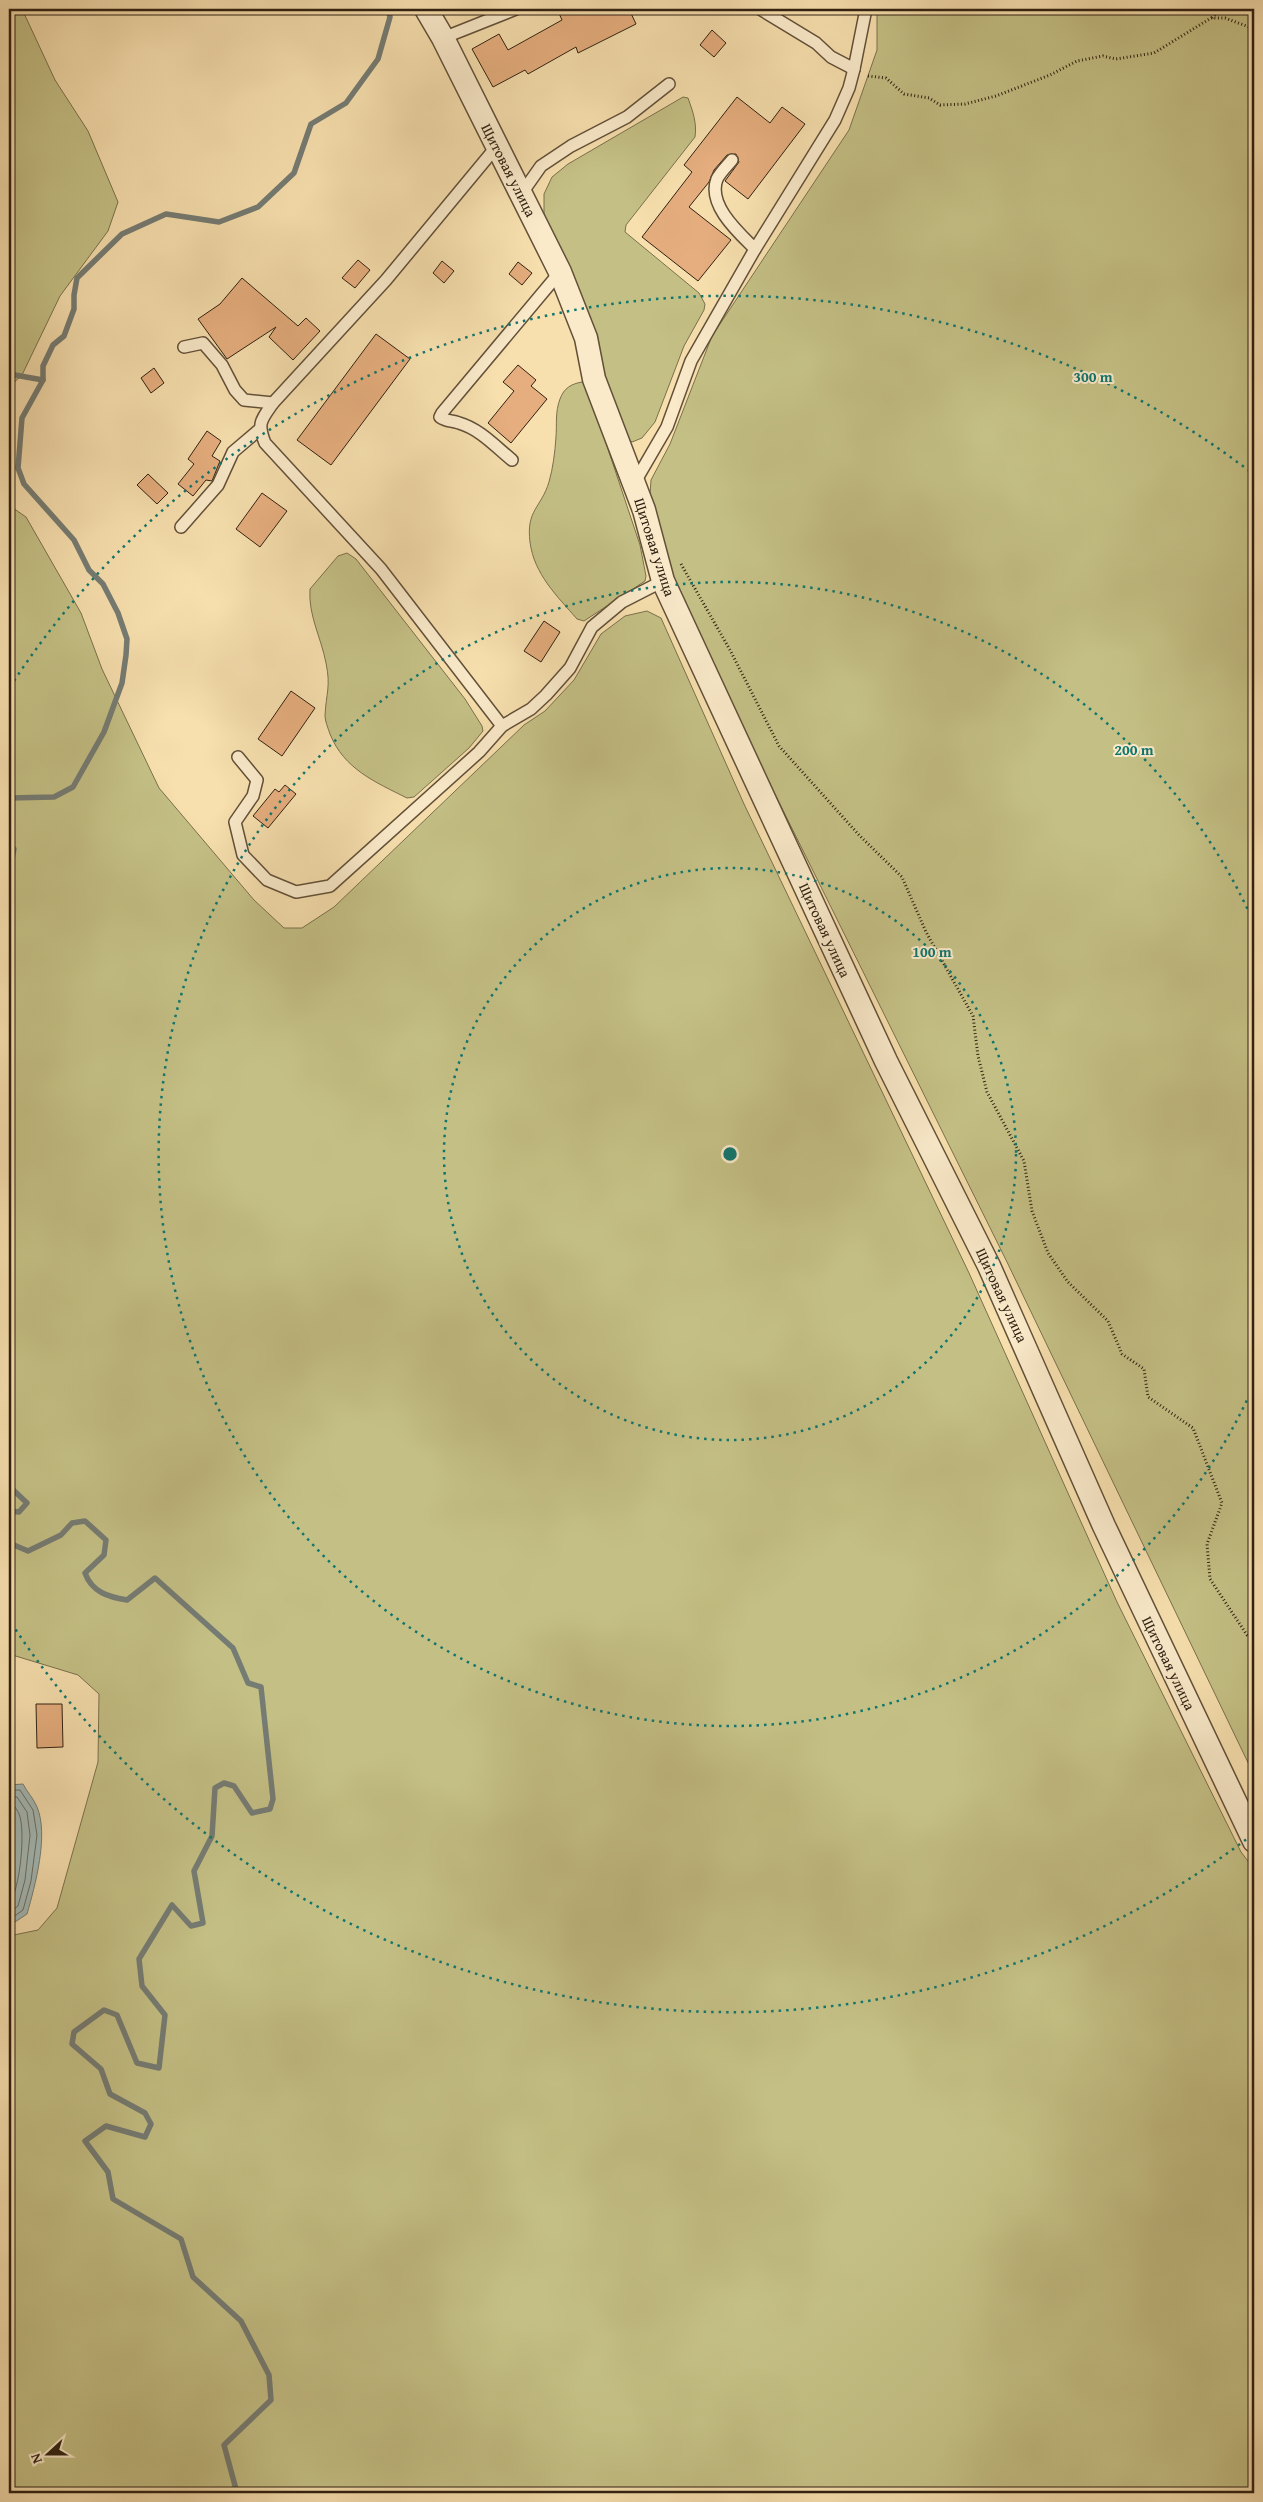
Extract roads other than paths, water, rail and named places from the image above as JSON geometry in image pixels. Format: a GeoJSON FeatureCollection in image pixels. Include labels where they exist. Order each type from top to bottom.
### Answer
{"type":"FeatureCollection","features":[{"type":"Feature","properties":{"kind":"street","name":"Щитовая улица"},"geometry":{"type":"LineString","coordinates":[[426,9],[443,38],[522,193],[560,272],[586,338],[594,379],[635,482],[663,581],[886,1060],[989,1266],[1104,1526],[1254,1841]]}},
{"type":"Feature","properties":{"kind":"lane"},"geometry":{"type":"LineString","coordinates":[[443,38],[516,9]]}},
{"type":"Feature","properties":{"kind":"lane"},"geometry":{"type":"LineString","coordinates":[[760,9],[854,69]]}},
{"type":"Feature","properties":{"kind":"lane"},"geometry":{"type":"LineString","coordinates":[[635,482],[667,427],[690,361],[755,249],[835,120],[849,88],[866,9]]}},
{"type":"Feature","properties":{"kind":"lane"},"geometry":{"type":"LineString","coordinates":[[522,193],[541,166],[571,146],[627,117],[669,84]]}},
{"type":"Feature","properties":{"kind":"lane"},"geometry":{"type":"LineString","coordinates":[[497,146],[386,280],[273,403],[261,421],[260,429],[265,443],[381,569],[502,726]]}},
{"type":"Feature","properties":{"kind":"lane"},"geometry":{"type":"LineString","coordinates":[[732,160],[717,179],[716,191],[721,212],[755,249]]}},
{"type":"Feature","properties":{"kind":"lane"},"geometry":{"type":"LineString","coordinates":[[512,460],[482,435],[459,422],[447,422],[440,417],[560,272]]}},
{"type":"Feature","properties":{"kind":"lane"},"geometry":{"type":"LineString","coordinates":[[184,347],[204,343],[222,365],[235,390],[244,400],[273,403]]}},
{"type":"Feature","properties":{"kind":"lane"},"geometry":{"type":"LineString","coordinates":[[181,527],[218,484],[233,452],[260,429]]}},
{"type":"Feature","properties":{"kind":"lane"},"geometry":{"type":"LineString","coordinates":[[238,757],[257,780],[253,796],[235,822],[243,854],[267,880],[296,892],[330,886],[479,752],[502,726],[531,709],[546,695],[570,668],[592,626],[622,602],[663,581]]}},
{"type":"Feature","properties":{"kind":"water"},"geometry":{"type":"Polygon","coordinates":[[[23,1784],[37,1807],[40,1818],[42,1832],[40,1860],[27,1914],[9,1926],[9,1785],[23,1784]]]}},
{"type":"Feature","properties":{"kind":"waterway"},"geometry":{"type":"LineString","coordinates":[[9,798],[54,797],[73,787],[104,732],[122,683],[126,655],[127,639],[118,613],[103,584],[89,570],[74,540],[24,484],[18,468],[22,418],[43,380],[43,366],[53,345],[64,336],[74,309],[77,278],[122,234],[166,214],[219,222],[258,207],[294,173],[311,124],[346,103],[378,59],[390,17],[388,9]]}},
{"type":"Feature","properties":{"kind":"waterway"},"geometry":{"type":"LineString","coordinates":[[9,374],[43,380]]}},
{"type":"Feature","properties":{"kind":"waterway"},"geometry":{"type":"LineString","coordinates":[[9,845],[14,849],[9,874]]}},
{"type":"Feature","properties":{"kind":"waterway"},"geometry":{"type":"LineString","coordinates":[[9,1486],[27,1503],[19,1512],[9,1511]]}},
{"type":"Feature","properties":{"kind":"waterway"},"geometry":{"type":"LineString","coordinates":[[9,1543],[28,1551],[61,1535],[72,1523],[85,1521],[106,1540],[104,1555],[85,1573],[96,1589],[107,1595],[127,1600],[155,1578],[233,1648],[248,1683],[261,1687],[273,1799],[270,1809],[252,1813],[234,1786],[224,1783],[215,1788],[212,1836],[194,1871],[203,1923],[191,1926],[172,1905],[139,1959],[142,1986],[165,2015],[159,2068],[137,2063],[117,2015],[104,2010],[74,2032],[72,2044],[101,2069],[110,2094],[145,2113],[151,2124],[145,2137],[106,2126],[85,2141],[108,2172],[113,2199],[181,2239],[193,2277],[241,2321],[269,2375],[271,2400],[224,2445],[237,2493]]}}]}
